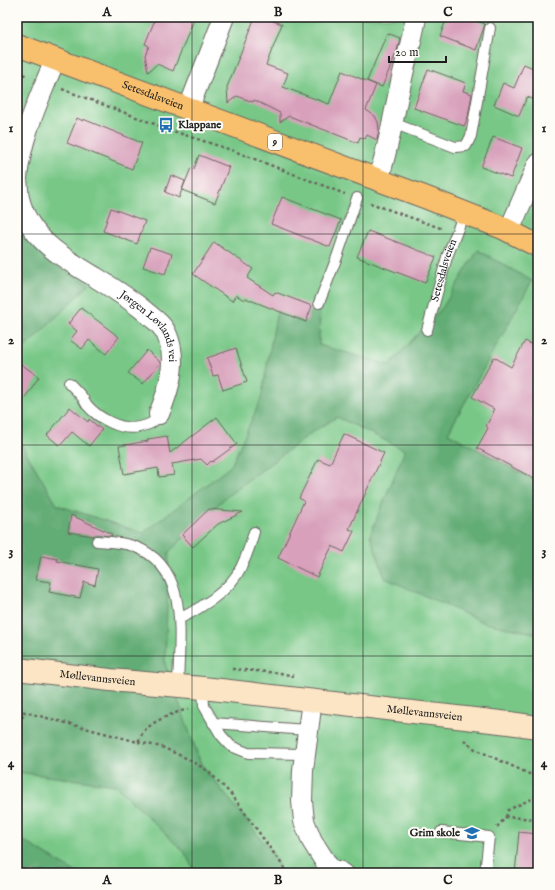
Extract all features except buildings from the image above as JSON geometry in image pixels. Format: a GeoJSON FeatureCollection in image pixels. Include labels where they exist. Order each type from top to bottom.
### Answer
{"type":"FeatureCollection","features":[{"type":"Feature","properties":{"kind":"highway","name":"Setesdalsveien"},"geometry":{"type":"LineString","coordinates":[[17,45],[464,213],[510,231],[535,244]]}},
{"type":"Feature","properties":{"kind":"main road","name":"Møllevannsveien"},"geometry":{"type":"LineString","coordinates":[[17,669],[110,680],[203,688],[312,700],[509,722],[538,727]]}},
{"type":"Feature","properties":{"kind":"street"},"geometry":{"type":"LineString","coordinates":[[188,110],[224,17]]}},
{"type":"Feature","properties":{"kind":"street"},"geometry":{"type":"LineString","coordinates":[[378,180],[400,85],[408,58],[416,17]]}},
{"type":"Feature","properties":{"kind":"street","name":"Jørgen Løvlands vei"},"geometry":{"type":"LineString","coordinates":[[55,59],[29,122],[18,160],[18,189],[25,215],[43,242],[72,263],[126,297],[158,323],[167,334],[172,354],[172,374],[168,392],[160,414]]}},
{"type":"Feature","properties":{"kind":"street"},"geometry":{"type":"LineString","coordinates":[[510,231],[538,164]]}},
{"type":"Feature","properties":{"kind":"street"},"geometry":{"type":"LineString","coordinates":[[312,700],[304,754],[302,801],[304,821],[312,841],[329,870]]}},
{"type":"Feature","properties":{"kind":"lane"},"geometry":{"type":"LineString","coordinates":[[392,123],[455,147],[466,146],[471,136],[490,28]]}},
{"type":"Feature","properties":{"kind":"lane"},"geometry":{"type":"LineString","coordinates":[[319,303],[340,250],[357,198]]}},
{"type":"Feature","properties":{"kind":"lane","name":"Setesdalsveien"},"geometry":{"type":"LineString","coordinates":[[427,330],[447,258],[464,213]]}},
{"type":"Feature","properties":{"kind":"lane","name":"Jørgen Løvlands vei"},"geometry":{"type":"LineString","coordinates":[[69,383],[82,397],[86,404],[110,422],[136,428],[149,425],[156,420],[160,414]]}},
{"type":"Feature","properties":{"kind":"lane"},"geometry":{"type":"LineString","coordinates":[[180,618],[186,616],[215,598],[230,585],[240,570],[249,551],[254,532]]}},
{"type":"Feature","properties":{"kind":"lane"},"geometry":{"type":"LineString","coordinates":[[97,541],[134,546],[154,558],[171,580],[180,618],[178,686]]}},
{"type":"Feature","properties":{"kind":"lane"},"geometry":{"type":"LineString","coordinates":[[203,688],[204,706],[221,735],[230,746],[248,752],[304,754]]}},
{"type":"Feature","properties":{"kind":"lane"},"geometry":{"type":"LineString","coordinates":[[213,722],[307,730]]}},
{"type":"Feature","properties":{"kind":"lane"},"geometry":{"type":"LineString","coordinates":[[441,832],[488,837],[485,873]]}},
{"type":"Feature","properties":{"kind":"lane"},"geometry":{"type":"LineString","coordinates":[[329,870],[340,866],[350,873]]}},
{"type":"Feature","properties":{"kind":"path"},"geometry":{"type":"LineString","coordinates":[[46,83],[456,234]]}},
{"type":"Feature","properties":{"kind":"path"},"geometry":{"type":"LineString","coordinates":[[17,722],[25,713]]}},
{"type":"Feature","properties":{"kind":"path"},"geometry":{"type":"LineString","coordinates":[[462,738],[475,749],[538,778]]}},
{"type":"Feature","properties":{"kind":"path"},"geometry":{"type":"LineString","coordinates":[[138,742],[162,747],[188,759],[208,771],[232,795],[288,873]]}},
{"type":"Feature","properties":{"kind":"path"},"geometry":{"type":"LineString","coordinates":[[488,837],[506,817],[508,810],[538,796]]}},
{"type":"Feature","properties":{"kind":"path"},"geometry":{"type":"LineString","coordinates":[[506,817],[538,819]]}},
{"type":"Feature","properties":{"kind":"green space"},"geometry":{"type":"Polygon","coordinates":[[[17,17],[538,17],[538,873],[17,873],[17,17]]]}},
{"type":"Feature","properties":{"kind":"green space"},"geometry":{"type":"Polygon","coordinates":[[[17,231],[25,234],[49,262],[90,284],[17,355],[17,231]]]}},
{"type":"Feature","properties":{"kind":"green space"},"geometry":{"type":"Polygon","coordinates":[[[478,250],[532,281],[448,433],[538,482],[538,634],[485,623],[385,578],[370,535],[405,450],[337,417],[311,433],[226,497],[169,552],[165,664],[201,764],[274,855],[281,873],[195,873],[185,853],[115,785],[17,772],[17,437],[57,505],[143,533],[231,466],[261,399],[277,310],[320,306],[319,345],[389,365],[443,307],[478,250]]]}},
{"type":"Feature","properties":{"kind":"green space"},"geometry":{"type":"Polygon","coordinates":[[[24,841],[77,873],[17,873],[17,847],[24,841]]]}},
{"type":"Feature","properties":{"kind":"place","name":"Klappane"},"geometry":{"type":"Point","coordinates":[166,125]}},
{"type":"Feature","properties":{"kind":"place","name":"Grim skole"},"geometry":{"type":"Point","coordinates":[472,833]}}]}
